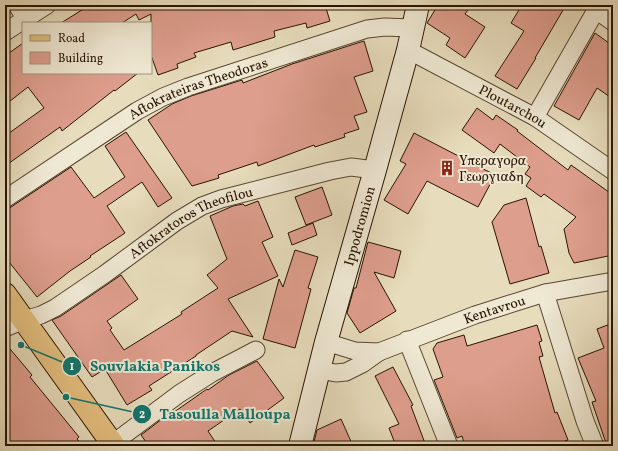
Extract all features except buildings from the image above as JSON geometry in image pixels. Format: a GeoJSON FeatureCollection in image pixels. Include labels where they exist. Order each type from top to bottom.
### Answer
{"type":"FeatureCollection","features":[{"type":"Feature","properties":{"kind":"main road"},"geometry":{"type":"LineString","coordinates":[[5,294],[14,324],[113,445]]}},
{"type":"Feature","properties":{"kind":"street"},"geometry":{"type":"LineString","coordinates":[[5,32],[21,11],[47,5]]}},
{"type":"Feature","properties":{"kind":"street","name":"Ippodromion"},"geometry":{"type":"LineString","coordinates":[[300,446],[326,342],[408,50],[418,5]]}},
{"type":"Feature","properties":{"kind":"street"},"geometry":{"type":"LineString","coordinates":[[535,117],[598,8],[613,22]]}},
{"type":"Feature","properties":{"kind":"street","name":"Aftokrateiras Theodoras"},"geometry":{"type":"LineString","coordinates":[[5,199],[137,111],[163,97],[188,87],[368,29],[385,26],[412,28]]}},
{"type":"Feature","properties":{"kind":"street","name":"Ploutarchou"},"geometry":{"type":"LineString","coordinates":[[408,50],[535,117],[613,171]]}},
{"type":"Feature","properties":{"kind":"street","name":"Aftokratoros Theofilou"},"geometry":{"type":"LineString","coordinates":[[14,324],[41,315],[54,308],[106,274],[177,221],[202,206],[221,199],[330,171],[351,167],[375,170]]}},
{"type":"Feature","properties":{"kind":"street","name":"Kentavrou"},"geometry":{"type":"LineString","coordinates":[[319,370],[336,373],[346,372],[362,364],[379,352],[475,315],[545,293],[613,281]]}},
{"type":"Feature","properties":{"kind":"street"},"geometry":{"type":"LineString","coordinates":[[545,293],[595,446]]}},
{"type":"Feature","properties":{"kind":"street"},"geometry":{"type":"LineString","coordinates":[[408,340],[449,446]]}},
{"type":"Feature","properties":{"kind":"street","name":"Kentavrou"},"geometry":{"type":"LineString","coordinates":[[326,342],[355,351],[379,352]]}},
{"type":"Feature","properties":{"kind":"street"},"geometry":{"type":"LineString","coordinates":[[113,445],[179,394],[212,373],[256,350]]}},
{"type":"Feature","properties":{"kind":"place","name":"Υπεραγορα Γεωργιαδη"},"geometry":{"type":"Point","coordinates":[447,168]}},
{"type":"Feature","properties":{"kind":"place","name":"Souvlakia Panikos"},"geometry":{"type":"Point","coordinates":[21,345]}},
{"type":"Feature","properties":{"kind":"place","name":"Tasoulla Malloupa"},"geometry":{"type":"Point","coordinates":[66,397]}}]}
